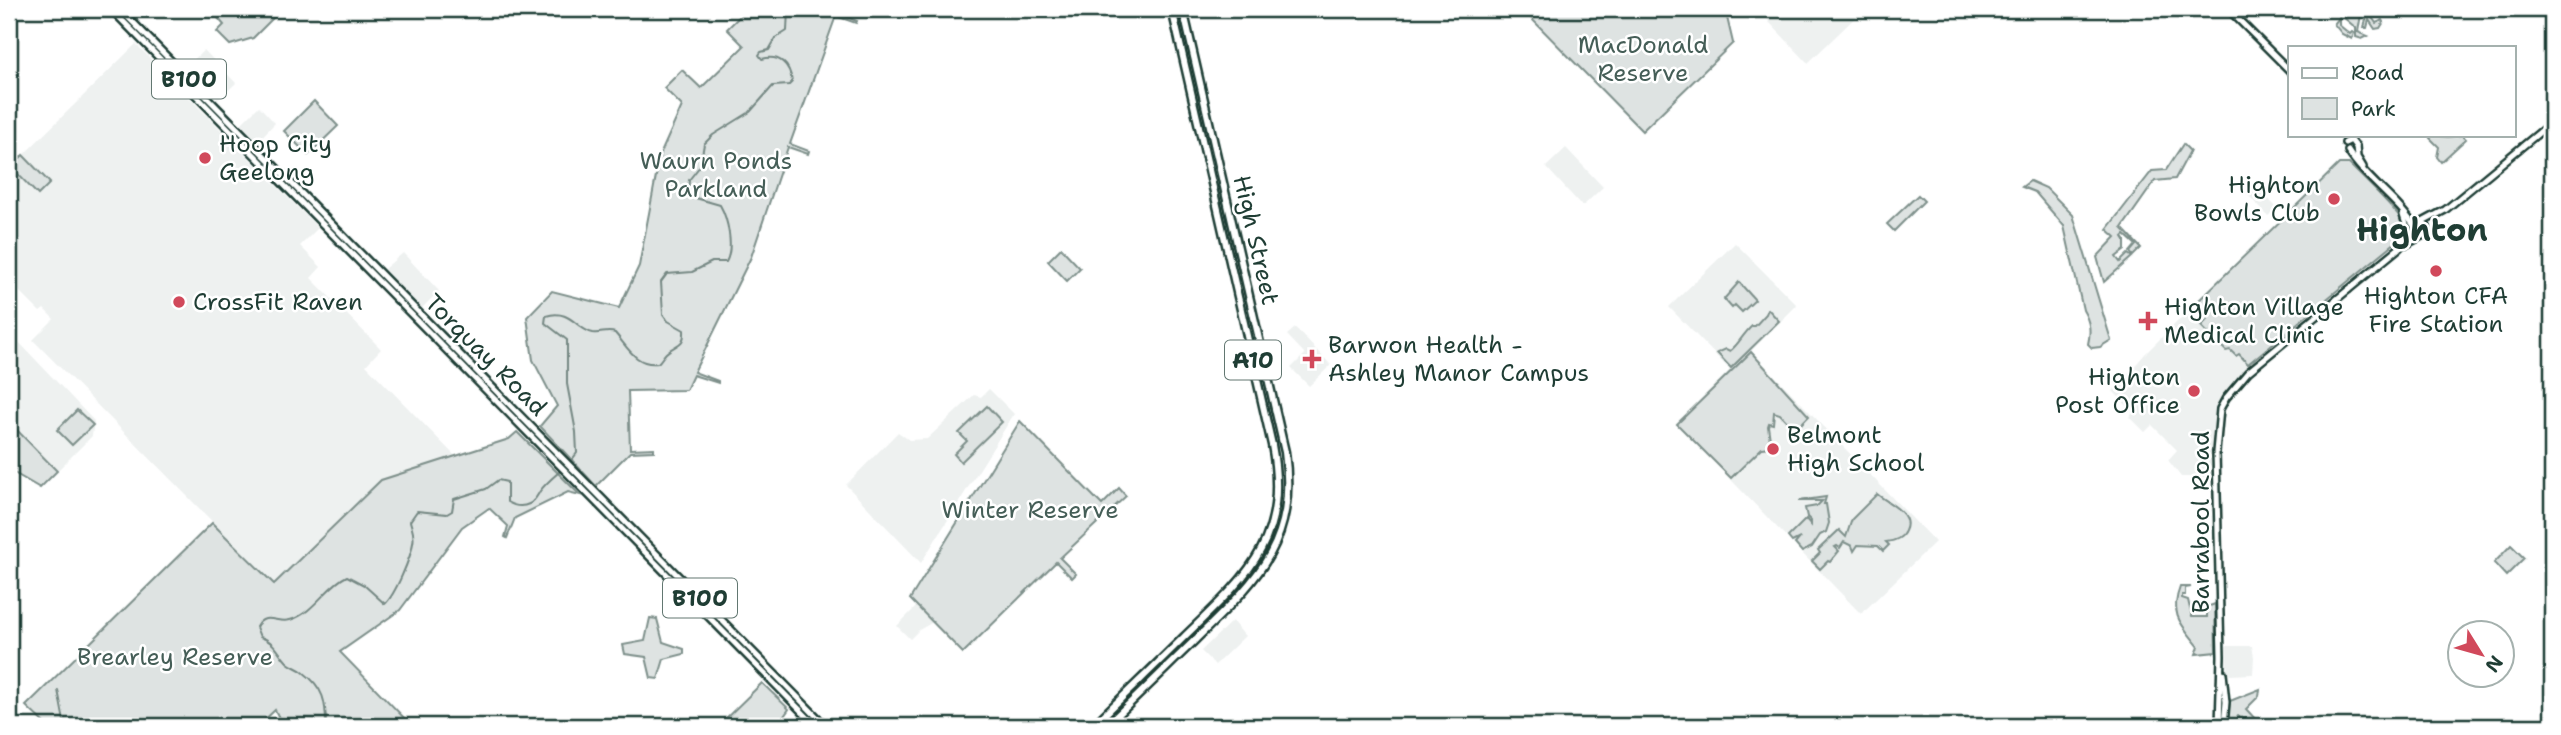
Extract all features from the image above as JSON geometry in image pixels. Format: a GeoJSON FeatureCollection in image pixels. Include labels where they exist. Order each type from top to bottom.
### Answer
{"type":"FeatureCollection","features":[{"type":"Feature","properties":{"kind":"highway","name":"High Street"},"geometry":{"type":"LineString","coordinates":[[1172,9],[1266,417],[1277,474],[1274,517]]}},
{"type":"Feature","properties":{"kind":"highway","name":"High Street"},"geometry":{"type":"LineString","coordinates":[[1183,9],[1287,469],[1288,489],[1282,524]]}},
{"type":"Feature","properties":{"kind":"highway"},"geometry":{"type":"LineString","coordinates":[[1266,417],[1277,418]]}},
{"type":"Feature","properties":{"kind":"highway"},"geometry":{"type":"LineString","coordinates":[[1274,517],[1282,524]]}},
{"type":"Feature","properties":{"kind":"highway","name":"A10"},"geometry":{"type":"LineString","coordinates":[[1093,726],[1230,592],[1254,565],[1267,540],[1274,517]]}},
{"type":"Feature","properties":{"kind":"highway","name":"A10"},"geometry":{"type":"LineString","coordinates":[[1106,726],[1245,591],[1267,562],[1282,524]]}},
{"type":"Feature","properties":{"kind":"highway"},"geometry":{"type":"LineString","coordinates":[[1254,565],[1267,562]]}},
{"type":"Feature","properties":{"kind":"highway"},"geometry":{"type":"LineString","coordinates":[[1129,690],[1137,696]]}},
{"type":"Feature","properties":{"kind":"highway"},"geometry":{"type":"LineString","coordinates":[[1123,696],[1130,703]]}},
{"type":"Feature","properties":{"kind":"main road","name":"Torquay Road"},"geometry":{"type":"LineString","coordinates":[[111,9],[560,458]]}},
{"type":"Feature","properties":{"kind":"main road","name":"Torquay Road"},"geometry":{"type":"LineString","coordinates":[[120,9],[560,458],[816,726]]}},
{"type":"Feature","properties":{"kind":"main road"},"geometry":{"type":"LineString","coordinates":[[2228,9],[2288,69]]}},
{"type":"Feature","properties":{"kind":"main road"},"geometry":{"type":"LineString","coordinates":[[2406,214],[2428,229],[2438,216],[2552,122]]}},
{"type":"Feature","properties":{"kind":"main road"},"geometry":{"type":"LineString","coordinates":[[2344,136],[2345,149],[2355,163],[2399,206],[2421,236]]}},
{"type":"Feature","properties":{"kind":"main road"},"geometry":{"type":"LineString","coordinates":[[2345,144],[2351,137],[2366,173]]}},
{"type":"Feature","properties":{"kind":"main road"},"geometry":{"type":"LineString","coordinates":[[2348,151],[2353,151],[2356,146]]}},
{"type":"Feature","properties":{"kind":"main road"},"geometry":{"type":"LineString","coordinates":[[2374,269],[2407,233],[2407,224],[2399,206]]}},
{"type":"Feature","properties":{"kind":"main road"},"geometry":{"type":"LineString","coordinates":[[2422,223],[2438,216]]}},
{"type":"Feature","properties":{"kind":"main road","name":"Barrabool Road"},"geometry":{"type":"LineString","coordinates":[[2224,726],[2216,452],[2218,419],[2226,398],[2238,383],[2293,335],[2319,317],[2398,249],[2422,223]]}},
{"type":"Feature","properties":{"kind":"main road","name":"Barrabool Road"},"geometry":{"type":"LineString","coordinates":[[2398,249],[2426,234],[2428,229]]}},
{"type":"Feature","properties":{"kind":"main road","name":"Torquay Road"},"geometry":{"type":"LineString","coordinates":[[577,476],[826,726]]}},
{"type":"Feature","properties":{"kind":"main road","name":"Barrabool Road"},"geometry":{"type":"LineString","coordinates":[[2218,726],[2224,694]]}},
{"type":"Feature","properties":{"kind":"shaded area"},"geometry":{"type":"Polygon","coordinates":[[[1768,9],[1864,9],[1808,63],[1769,22],[1764,13],[1768,9]]]}},
{"type":"Feature","properties":{"kind":"shaded area"},"geometry":{"type":"Polygon","coordinates":[[[136,44],[318,228],[300,246],[321,267],[311,278],[381,349],[366,365],[455,456],[381,480],[274,584],[33,340],[54,319],[44,309],[40,312],[9,281],[9,169],[136,44]]]}},
{"type":"Feature","properties":{"kind":"shaded area"},"geometry":{"type":"Polygon","coordinates":[[[204,50],[236,83],[218,100],[186,67],[204,50]]]}},
{"type":"Feature","properties":{"kind":"shaded area"},"geometry":{"type":"Polygon","coordinates":[[[259,106],[275,123],[258,141],[241,124],[259,106]]]}},
{"type":"Feature","properties":{"kind":"shaded area"},"geometry":{"type":"Polygon","coordinates":[[[1566,148],[1603,187],[1584,205],[1581,205],[1546,167],[1566,148]]]}},
{"type":"Feature","properties":{"kind":"shaded area"},"geometry":{"type":"Polygon","coordinates":[[[2255,185],[2277,208],[2268,216],[2247,194],[2255,185]]]}},
{"type":"Feature","properties":{"kind":"shaded area"},"geometry":{"type":"Polygon","coordinates":[[[1735,243],[1797,305],[1751,351],[1935,542],[1861,614],[1676,423],[1730,370],[1669,307],[1735,243]]]}},
{"type":"Feature","properties":{"kind":"shaded area"},"geometry":{"type":"Polygon","coordinates":[[[403,253],[439,291],[422,308],[384,269],[403,253]]]}},
{"type":"Feature","properties":{"kind":"shaded area"},"geometry":{"type":"Polygon","coordinates":[[[2186,313],[2226,351],[2239,352],[2249,363],[2224,393],[2215,412],[2213,477],[2181,477],[2168,460],[2177,450],[2152,425],[2145,432],[2130,417],[2133,412],[2113,391],[2186,313]]]}},
{"type":"Feature","properties":{"kind":"shaded area","name":"Barwon Health - Ashley Manor Campus"},"geometry":{"type":"Polygon","coordinates":[[[1295,328],[1331,365],[1309,386],[1291,368],[1305,354],[1287,335],[1295,328]]]}},
{"type":"Feature","properties":{"kind":"shaded area"},"geometry":{"type":"Polygon","coordinates":[[[15,338],[94,421],[92,436],[57,471],[9,422],[9,343],[15,338]]]}},
{"type":"Feature","properties":{"kind":"shaded area"},"geometry":{"type":"Polygon","coordinates":[[[989,389],[1014,414],[921,563],[846,485],[898,432],[909,440],[927,439],[974,395],[981,397],[989,389]]]}},
{"type":"Feature","properties":{"kind":"shaded area"},"geometry":{"type":"Polygon","coordinates":[[[917,606],[933,622],[910,639],[897,626],[917,606]]]}},
{"type":"Feature","properties":{"kind":"shaded area"},"geometry":{"type":"Polygon","coordinates":[[[1232,621],[1245,636],[1215,665],[1201,651],[1232,621]]]}},
{"type":"Feature","properties":{"kind":"shaded area"},"geometry":{"type":"Polygon","coordinates":[[[2226,646],[2252,646],[2253,674],[2230,675],[2227,672],[2226,646]]]}},
{"type":"Feature","properties":{"kind":"green space"},"geometry":{"type":"Polygon","coordinates":[[[228,9],[282,9],[253,38],[230,45],[217,32],[224,25],[218,18],[228,9]]]}},
{"type":"Feature","properties":{"kind":"green space","name":"Waurn Ponds Parkland"},"geometry":{"type":"Polygon","coordinates":[[[747,9],[839,9],[837,13],[857,21],[856,23],[836,16],[790,144],[809,151],[808,154],[788,147],[751,257],[694,372],[718,383],[693,375],[686,390],[628,391],[630,449],[654,448],[654,451],[630,452],[596,486],[540,426],[557,406],[533,360],[527,317],[552,291],[619,308],[639,266],[660,155],[682,106],[664,88],[682,70],[701,88],[744,46],[727,29],[747,9]]]}},
{"type":"Feature","properties":{"kind":"green space","name":"MacDonald Reserve"},"geometry":{"type":"Polygon","coordinates":[[[1522,9],[1725,9],[1733,43],[1642,131],[1522,9]]]}},
{"type":"Feature","properties":{"kind":"green space"},"geometry":{"type":"Polygon","coordinates":[[[2341,9],[2370,9],[2369,13],[2376,23],[2383,20],[2384,22],[2380,28],[2375,29],[2369,20],[2367,28],[2364,28],[2367,15],[2364,12],[2361,14],[2358,32],[2368,36],[2362,39],[2356,37],[2356,28],[2343,17],[2339,20],[2339,25],[2350,34],[2354,33],[2352,39],[2342,34],[2334,24],[2341,9]]]}},
{"type":"Feature","properties":{"kind":"green space"},"geometry":{"type":"Polygon","coordinates":[[[314,101],[338,126],[308,155],[284,131],[314,101]]]}},
{"type":"Feature","properties":{"kind":"green space"},"geometry":{"type":"Polygon","coordinates":[[[2463,136],[2466,139],[2441,162],[2437,157],[2439,147],[2430,138],[2463,136]]]}},
{"type":"Feature","properties":{"kind":"green space"},"geometry":{"type":"Polygon","coordinates":[[[2183,144],[2190,151],[2175,179],[2155,181],[2122,228],[2141,248],[2133,256],[2130,252],[2136,245],[2125,235],[2125,250],[2116,257],[2120,262],[2128,254],[2132,257],[2104,282],[2097,257],[2116,237],[2107,229],[2152,171],[2166,170],[2183,144]]]}},
{"type":"Feature","properties":{"kind":"green space"},"geometry":{"type":"Polygon","coordinates":[[[9,147],[20,158],[23,155],[50,183],[38,195],[11,167],[15,162],[9,155],[9,147]]]}},
{"type":"Feature","properties":{"kind":"green space"},"geometry":{"type":"Polygon","coordinates":[[[2339,164],[2349,164],[2380,195],[2398,214],[2406,232],[2248,364],[2239,354],[2236,356],[2230,350],[2226,351],[2201,326],[2208,319],[2207,314],[2196,303],[2339,164]]]}},
{"type":"Feature","properties":{"kind":"green space"},"geometry":{"type":"Polygon","coordinates":[[[2030,181],[2046,188],[2073,215],[2111,340],[2100,347],[2092,348],[2088,344],[2090,331],[2064,226],[2035,192],[2022,187],[2030,181]]]}},
{"type":"Feature","properties":{"kind":"green space"},"geometry":{"type":"Polygon","coordinates":[[[1918,195],[1924,201],[1894,231],[1887,224],[1918,195]]]}},
{"type":"Feature","properties":{"kind":"green space"},"geometry":{"type":"Polygon","coordinates":[[[1061,248],[1080,268],[1067,281],[1048,261],[1061,248]]]}},
{"type":"Feature","properties":{"kind":"green space"},"geometry":{"type":"Polygon","coordinates":[[[1739,282],[1755,300],[1742,312],[1735,305],[1732,308],[1724,299],[1739,282]]]}},
{"type":"Feature","properties":{"kind":"green space"},"geometry":{"type":"Polygon","coordinates":[[[1768,309],[1779,321],[1731,368],[1717,353],[1726,349],[1730,351],[1768,309]]]}},
{"type":"Feature","properties":{"kind":"green space"},"geometry":{"type":"Polygon","coordinates":[[[1751,352],[1809,416],[1795,430],[1780,414],[1774,412],[1773,424],[1769,423],[1768,426],[1771,447],[1762,448],[1731,478],[1677,424],[1751,352]]]}},
{"type":"Feature","properties":{"kind":"green space"},"geometry":{"type":"Polygon","coordinates":[[[987,406],[1002,422],[961,462],[954,454],[967,441],[959,433],[987,406]]]}},
{"type":"Feature","properties":{"kind":"green space"},"geometry":{"type":"Polygon","coordinates":[[[77,410],[93,425],[72,445],[57,430],[77,410]]]}},
{"type":"Feature","properties":{"kind":"green space","name":"Winter Reserve"},"geometry":{"type":"Polygon","coordinates":[[[1020,421],[1102,505],[1119,488],[1126,496],[1060,558],[1076,574],[1072,578],[1056,562],[963,653],[910,599],[1020,421]]]}},
{"type":"Feature","properties":{"kind":"green space"},"geometry":{"type":"Polygon","coordinates":[[[9,422],[57,471],[40,488],[9,470],[9,422]]]}},
{"type":"Feature","properties":{"kind":"green space","name":"Brearley Reserve"},"geometry":{"type":"Polygon","coordinates":[[[517,432],[580,495],[568,492],[515,518],[507,538],[508,526],[489,508],[462,527],[400,610],[340,652],[412,726],[283,726],[275,710],[258,726],[47,726],[26,706],[212,523],[274,584],[381,480],[509,439],[517,432]]]}},
{"type":"Feature","properties":{"kind":"green space"},"geometry":{"type":"Polygon","coordinates":[[[1877,494],[1902,513],[1907,525],[1904,534],[1886,542],[1889,545],[1883,551],[1878,546],[1858,545],[1854,551],[1852,546],[1844,542],[1840,548],[1835,547],[1839,551],[1820,569],[1812,561],[1820,553],[1818,550],[1839,530],[1846,537],[1852,519],[1877,494]]]}},
{"type":"Feature","properties":{"kind":"green space"},"geometry":{"type":"Polygon","coordinates":[[[1826,497],[1824,504],[1829,523],[1826,532],[1820,535],[1812,547],[1802,552],[1795,544],[1800,538],[1792,542],[1788,537],[1806,519],[1811,525],[1805,508],[1817,506],[1822,501],[1798,501],[1826,497]]]}},
{"type":"Feature","properties":{"kind":"green space"},"geometry":{"type":"Polygon","coordinates":[[[2511,545],[2524,558],[2506,576],[2494,563],[2511,545]]]}},
{"type":"Feature","properties":{"kind":"green space"},"geometry":{"type":"Polygon","coordinates":[[[2180,587],[2191,587],[2185,588],[2182,598],[2188,600],[2192,617],[2207,617],[2207,607],[2215,604],[2216,652],[2196,654],[2199,647],[2179,620],[2177,613],[2180,587]]]}},
{"type":"Feature","properties":{"kind":"green space"},"geometry":{"type":"Polygon","coordinates":[[[650,618],[657,619],[663,642],[684,649],[684,654],[664,659],[658,679],[651,678],[646,657],[625,654],[623,645],[645,641],[650,618]]]}},
{"type":"Feature","properties":{"kind":"green space"},"geometry":{"type":"Polygon","coordinates":[[[762,683],[789,709],[777,726],[718,726],[762,683]]]}},
{"type":"Feature","properties":{"kind":"green space"},"geometry":{"type":"Polygon","coordinates":[[[2260,689],[2259,696],[2246,709],[2257,721],[2260,719],[2267,726],[2227,726],[2230,701],[2260,689]]]}},
{"type":"Feature","properties":{"kind":"green space"},"geometry":{"type":"Polygon","coordinates":[[[2552,716],[2552,726],[2428,726],[2552,716]]]}},
{"type":"Feature","properties":{"kind":"waterway"},"geometry":{"type":"LineString","coordinates":[[326,726],[320,690],[303,672],[288,663],[269,641],[260,637],[256,627],[267,619],[285,621],[298,617],[347,576],[364,585],[385,604],[398,584],[412,549],[414,537],[410,521],[417,511],[447,514],[452,511],[454,499],[486,489],[498,480],[507,482],[507,502],[520,506],[534,500],[577,453],[567,384],[567,340],[545,323],[546,316],[554,314],[567,317],[593,333],[615,333],[633,355],[644,362],[658,363],[681,342],[684,330],[668,321],[663,314],[661,282],[667,274],[692,272],[712,262],[726,262],[730,249],[728,225],[720,205],[692,197],[688,192],[689,180],[700,166],[704,144],[713,135],[750,112],[773,86],[789,85],[792,82],[789,70],[783,62],[774,58],[762,59],[759,55],[769,50],[776,38],[787,31],[788,9]]}},
{"type":"Feature","properties":{"kind":"waterway"},"geometry":{"type":"LineString","coordinates":[[58,690],[65,726]]}},
{"type":"Feature","properties":{"kind":"waterway"},"geometry":{"type":"LineString","coordinates":[[2238,716],[2244,726]]}},
{"type":"Feature","properties":{"kind":"place","name":"Hoop City Geelong"},"geometry":{"type":"Point","coordinates":[205,158]}},
{"type":"Feature","properties":{"kind":"place","name":"Highton Bowls Club"},"geometry":{"type":"Point","coordinates":[2334,199]}},
{"type":"Feature","properties":{"kind":"place","name":"Highton CFA Fire Station"},"geometry":{"type":"Point","coordinates":[2436,271]}},
{"type":"Feature","properties":{"kind":"place","name":"CrossFit Raven"},"geometry":{"type":"Point","coordinates":[179,302]}},
{"type":"Feature","properties":{"kind":"place","name":"Highton Village Medical Clinic"},"geometry":{"type":"Point","coordinates":[2148,321]}},
{"type":"Feature","properties":{"kind":"place","name":"Barwon Health - Ashley Manor Campus"},"geometry":{"type":"Point","coordinates":[1312,359]}},
{"type":"Feature","properties":{"kind":"place","name":"Highton Post Office"},"geometry":{"type":"Point","coordinates":[2194,391]}},
{"type":"Feature","properties":{"kind":"place","name":"Belmont High School"},"geometry":{"type":"Point","coordinates":[1773,449]}},
{"type":"Feature","properties":{"kind":"district","name":"Highton"},"geometry":{"type":"Point","coordinates":[2422,230]}}]}
